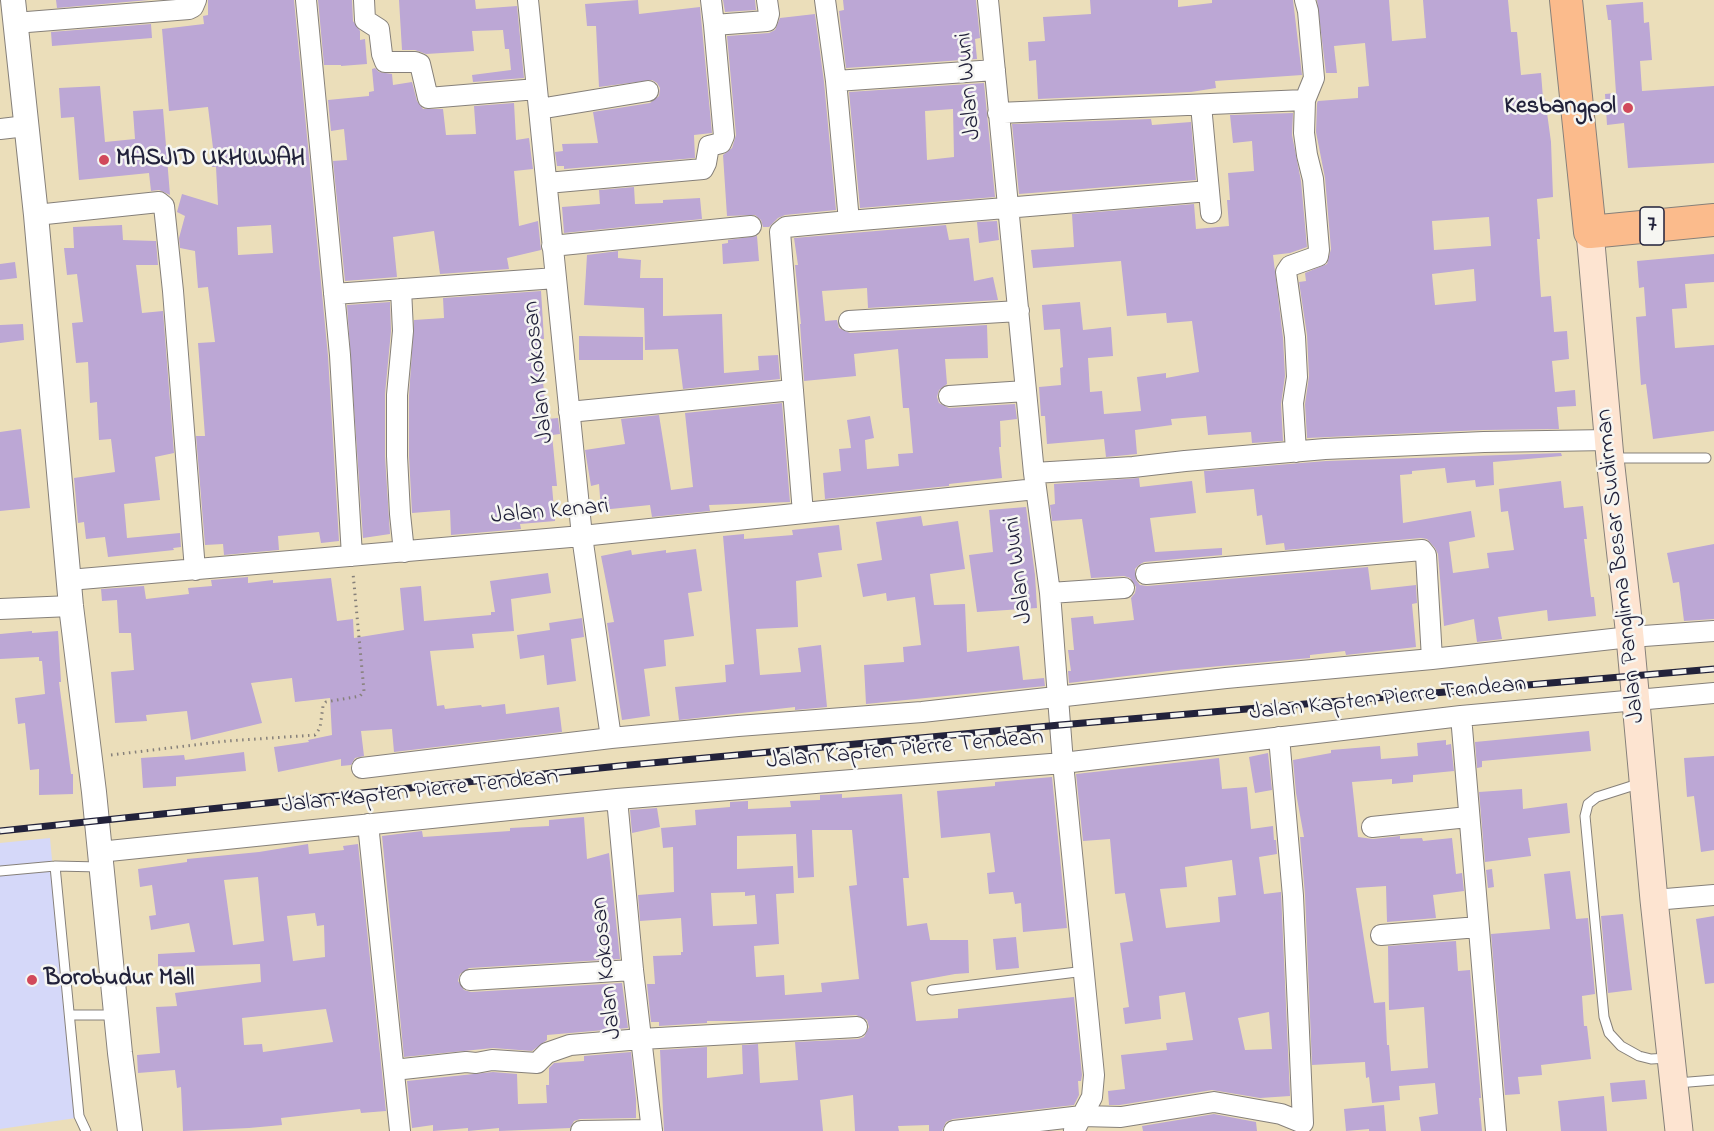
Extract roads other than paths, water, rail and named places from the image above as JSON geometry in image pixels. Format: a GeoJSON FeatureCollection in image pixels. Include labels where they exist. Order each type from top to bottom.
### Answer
{"type":"FeatureCollection","features":[{"type":"Feature","properties":{"kind":"highway","name":"Jalan Panglima Besar Sudirman"},"geometry":{"type":"LineString","coordinates":[[1566,0],[1590,232]]}},
{"type":"Feature","properties":{"kind":"highway","name":"7"},"geometry":{"type":"LineString","coordinates":[[1590,232],[1714,220]]}},
{"type":"Feature","properties":{"kind":"main road","name":"Jalan Panglima Besar Sudirman"},"geometry":{"type":"LineString","coordinates":[[1590,232],[1609,449],[1679,1131]]}},
{"type":"Feature","properties":{"kind":"street"},"geometry":{"type":"LineString","coordinates":[[130,1131],[90,757],[71,606],[36,215],[14,11],[186,9],[193,7],[196,0]]}},
{"type":"Feature","properties":{"kind":"street"},"geometry":{"type":"LineString","coordinates":[[306,0],[340,355],[352,556]]}},
{"type":"Feature","properties":{"kind":"street"},"geometry":{"type":"LineString","coordinates":[[364,0],[365,20],[379,29],[385,62],[418,62],[422,67],[428,98],[537,89]]}},
{"type":"Feature","properties":{"kind":"street","name":"Jalan Kokosan"},"geometry":{"type":"LineString","coordinates":[[528,0],[582,536],[611,738]]}},
{"type":"Feature","properties":{"kind":"street"},"geometry":{"type":"LineString","coordinates":[[547,183],[703,169],[709,146],[721,143],[724,136],[711,0]]}},
{"type":"Feature","properties":{"kind":"street"},"geometry":{"type":"LineString","coordinates":[[714,25],[767,21],[770,14],[767,0]]}},
{"type":"Feature","properties":{"kind":"street"},"geometry":{"type":"LineString","coordinates":[[825,0],[836,81],[849,221]]}},
{"type":"Feature","properties":{"kind":"street","name":"Jalan Wuni"},"geometry":{"type":"LineString","coordinates":[[988,0],[1035,481],[1050,593],[1063,763],[1094,1075],[1092,1097],[1078,1124]]}},
{"type":"Feature","properties":{"kind":"street"},"geometry":{"type":"LineString","coordinates":[[1296,452],[1293,403],[1297,377],[1295,337],[1286,272],[1290,266],[1318,256],[1319,250],[1314,179],[1304,133],[1305,100],[1314,78],[1305,0]]}},
{"type":"Feature","properties":{"kind":"street"},"geometry":{"type":"LineString","coordinates":[[836,81],[995,70]]}},
{"type":"Feature","properties":{"kind":"street"},"geometry":{"type":"LineString","coordinates":[[539,109],[648,92]]}},
{"type":"Feature","properties":{"kind":"street"},"geometry":{"type":"LineString","coordinates":[[998,112],[1305,100]]}},
{"type":"Feature","properties":{"kind":"street"},"geometry":{"type":"LineString","coordinates":[[1201,105],[1211,213]]}},
{"type":"Feature","properties":{"kind":"street"},"geometry":{"type":"LineString","coordinates":[[0,129],[26,126]]}},
{"type":"Feature","properties":{"kind":"street"},"geometry":{"type":"LineString","coordinates":[[803,513],[780,232],[786,227],[1007,206],[1209,191]]}},
{"type":"Feature","properties":{"kind":"street"},"geometry":{"type":"LineString","coordinates":[[36,215],[159,202],[164,206],[195,570]]}},
{"type":"Feature","properties":{"kind":"street"},"geometry":{"type":"LineString","coordinates":[[552,246],[751,226]]}},
{"type":"Feature","properties":{"kind":"street"},"geometry":{"type":"LineString","coordinates":[[334,294],[556,279]]}},
{"type":"Feature","properties":{"kind":"street"},"geometry":{"type":"LineString","coordinates":[[401,289],[403,331],[397,394],[397,456],[404,552]]}},
{"type":"Feature","properties":{"kind":"street"},"geometry":{"type":"LineString","coordinates":[[849,321],[1019,311]]}},
{"type":"Feature","properties":{"kind":"street"},"geometry":{"type":"LineString","coordinates":[[569,412],[793,390]]}},
{"type":"Feature","properties":{"kind":"street"},"geometry":{"type":"LineString","coordinates":[[949,396],[1026,391]]}},
{"type":"Feature","properties":{"kind":"street","name":"Jalan Kenari"},"geometry":{"type":"LineString","coordinates":[[69,580],[582,536],[803,513],[1185,461],[1296,452],[1484,442],[1609,449]]}},
{"type":"Feature","properties":{"kind":"street"},"geometry":{"type":"LineString","coordinates":[[1146,574],[1422,550],[1426,555],[1432,659]]}},
{"type":"Feature","properties":{"kind":"street"},"geometry":{"type":"LineString","coordinates":[[1050,593],[1124,588]]}},
{"type":"Feature","properties":{"kind":"street"},"geometry":{"type":"LineString","coordinates":[[0,609],[71,606]]}},
{"type":"Feature","properties":{"kind":"street"},"geometry":{"type":"LineString","coordinates":[[362,768],[611,738],[922,712],[1058,696],[1714,630]]}},
{"type":"Feature","properties":{"kind":"street","name":"Jalan Kapten Pierre Tendean"},"geometry":{"type":"LineString","coordinates":[[101,859],[368,824],[617,799],[1063,763],[1461,716],[1714,693]]}},
{"type":"Feature","properties":{"kind":"street"},"geometry":{"type":"LineString","coordinates":[[1461,716],[1496,1131]]}},
{"type":"Feature","properties":{"kind":"street"},"geometry":{"type":"LineString","coordinates":[[954,1131],[1078,1124],[1214,1102],[1281,1114],[1310,1127],[1279,737]]}},
{"type":"Feature","properties":{"kind":"street","name":"Jalan Kokosan"},"geometry":{"type":"LineString","coordinates":[[617,799],[633,970],[652,1130]]}},
{"type":"Feature","properties":{"kind":"street"},"geometry":{"type":"LineString","coordinates":[[1372,827],[1468,817]]}},
{"type":"Feature","properties":{"kind":"street"},"geometry":{"type":"LineString","coordinates":[[368,824],[400,1131]]}},
{"type":"Feature","properties":{"kind":"street"},"geometry":{"type":"LineString","coordinates":[[1654,900],[1714,895]]}},
{"type":"Feature","properties":{"kind":"street"},"geometry":{"type":"LineString","coordinates":[[1381,935],[1478,927]]}},
{"type":"Feature","properties":{"kind":"street"},"geometry":{"type":"LineString","coordinates":[[470,980],[633,970]]}},
{"type":"Feature","properties":{"kind":"street"},"geometry":{"type":"LineString","coordinates":[[394,1071],[492,1060],[537,1063],[554,1050],[570,1045],[857,1027]]}},
{"type":"Feature","properties":{"kind":"street"},"geometry":{"type":"LineString","coordinates":[[581,1131],[652,1130]]}},
{"type":"Feature","properties":{"kind":"lane"},"geometry":{"type":"LineString","coordinates":[[1609,449],[1706,458]]}},
{"type":"Feature","properties":{"kind":"lane"},"geometry":{"type":"LineString","coordinates":[[1643,782],[1597,797],[1588,804],[1585,816],[1604,1017],[1609,1033],[1621,1046],[1673,1070],[1714,1080]]}},
{"type":"Feature","properties":{"kind":"lane"},"geometry":{"type":"LineString","coordinates":[[0,871],[101,859]]}},
{"type":"Feature","properties":{"kind":"lane"},"geometry":{"type":"LineString","coordinates":[[55,866],[79,1116],[86,1131]]}},
{"type":"Feature","properties":{"kind":"lane"},"geometry":{"type":"LineString","coordinates":[[932,990],[1085,971]]}},
{"type":"Feature","properties":{"kind":"lane"},"geometry":{"type":"LineString","coordinates":[[70,1015],[116,1015]]}},
{"type":"Feature","properties":{"kind":"railway"},"geometry":{"type":"LineString","coordinates":[[0,831],[619,766],[1060,725],[1714,669]]}},
{"type":"Feature","properties":{"kind":"place","name":"Kesbangpol"},"geometry":{"type":"Point","coordinates":[1628,108]}},
{"type":"Feature","properties":{"kind":"place","name":"MASJID UKHUWAH"},"geometry":{"type":"Point","coordinates":[104,160]}},
{"type":"Feature","properties":{"kind":"place","name":"Borobudur Mall"},"geometry":{"type":"Point","coordinates":[32,980]}}]}
